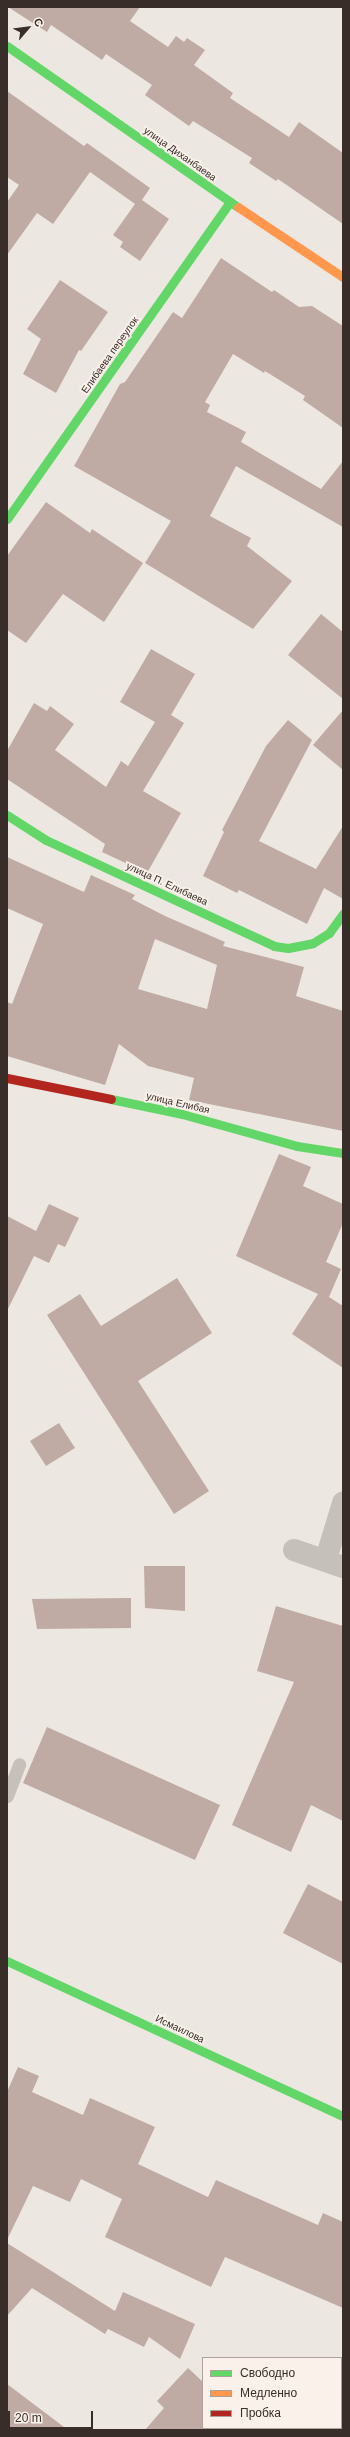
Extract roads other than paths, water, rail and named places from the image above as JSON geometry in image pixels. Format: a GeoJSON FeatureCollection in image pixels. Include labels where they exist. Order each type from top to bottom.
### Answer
{"type":"FeatureCollection","features":[{"type":"Feature","properties":{"kind":"street","name":"улица Диханбаева"},"geometry":{"type":"LineString","coordinates":[[7,46],[230,202],[343,277]]}},
{"type":"Feature","properties":{"kind":"street","name":"Елибаева переулок"},"geometry":{"type":"LineString","coordinates":[[7,519],[230,202]]}},
{"type":"Feature","properties":{"kind":"street","name":"улица П. Елибаева"},"geometry":{"type":"LineString","coordinates":[[7,815],[46,840],[274,946],[304,946],[323,938],[343,914]]}},
{"type":"Feature","properties":{"kind":"street","name":"улица Елибая"},"geometry":{"type":"LineString","coordinates":[[7,1078],[182,1114],[297,1146],[343,1153]]}},
{"type":"Feature","properties":{"kind":"street"},"geometry":{"type":"LineString","coordinates":[[294,1550],[334,1563],[343,1503]]}},
{"type":"Feature","properties":{"kind":"street","name":"Исмаилова"},"geometry":{"type":"LineString","coordinates":[[7,1961],[343,2116]]}},
{"type":"Feature","properties":{"kind":"lane"},"geometry":{"type":"LineString","coordinates":[[7,1796],[19,1764]]}}]}
